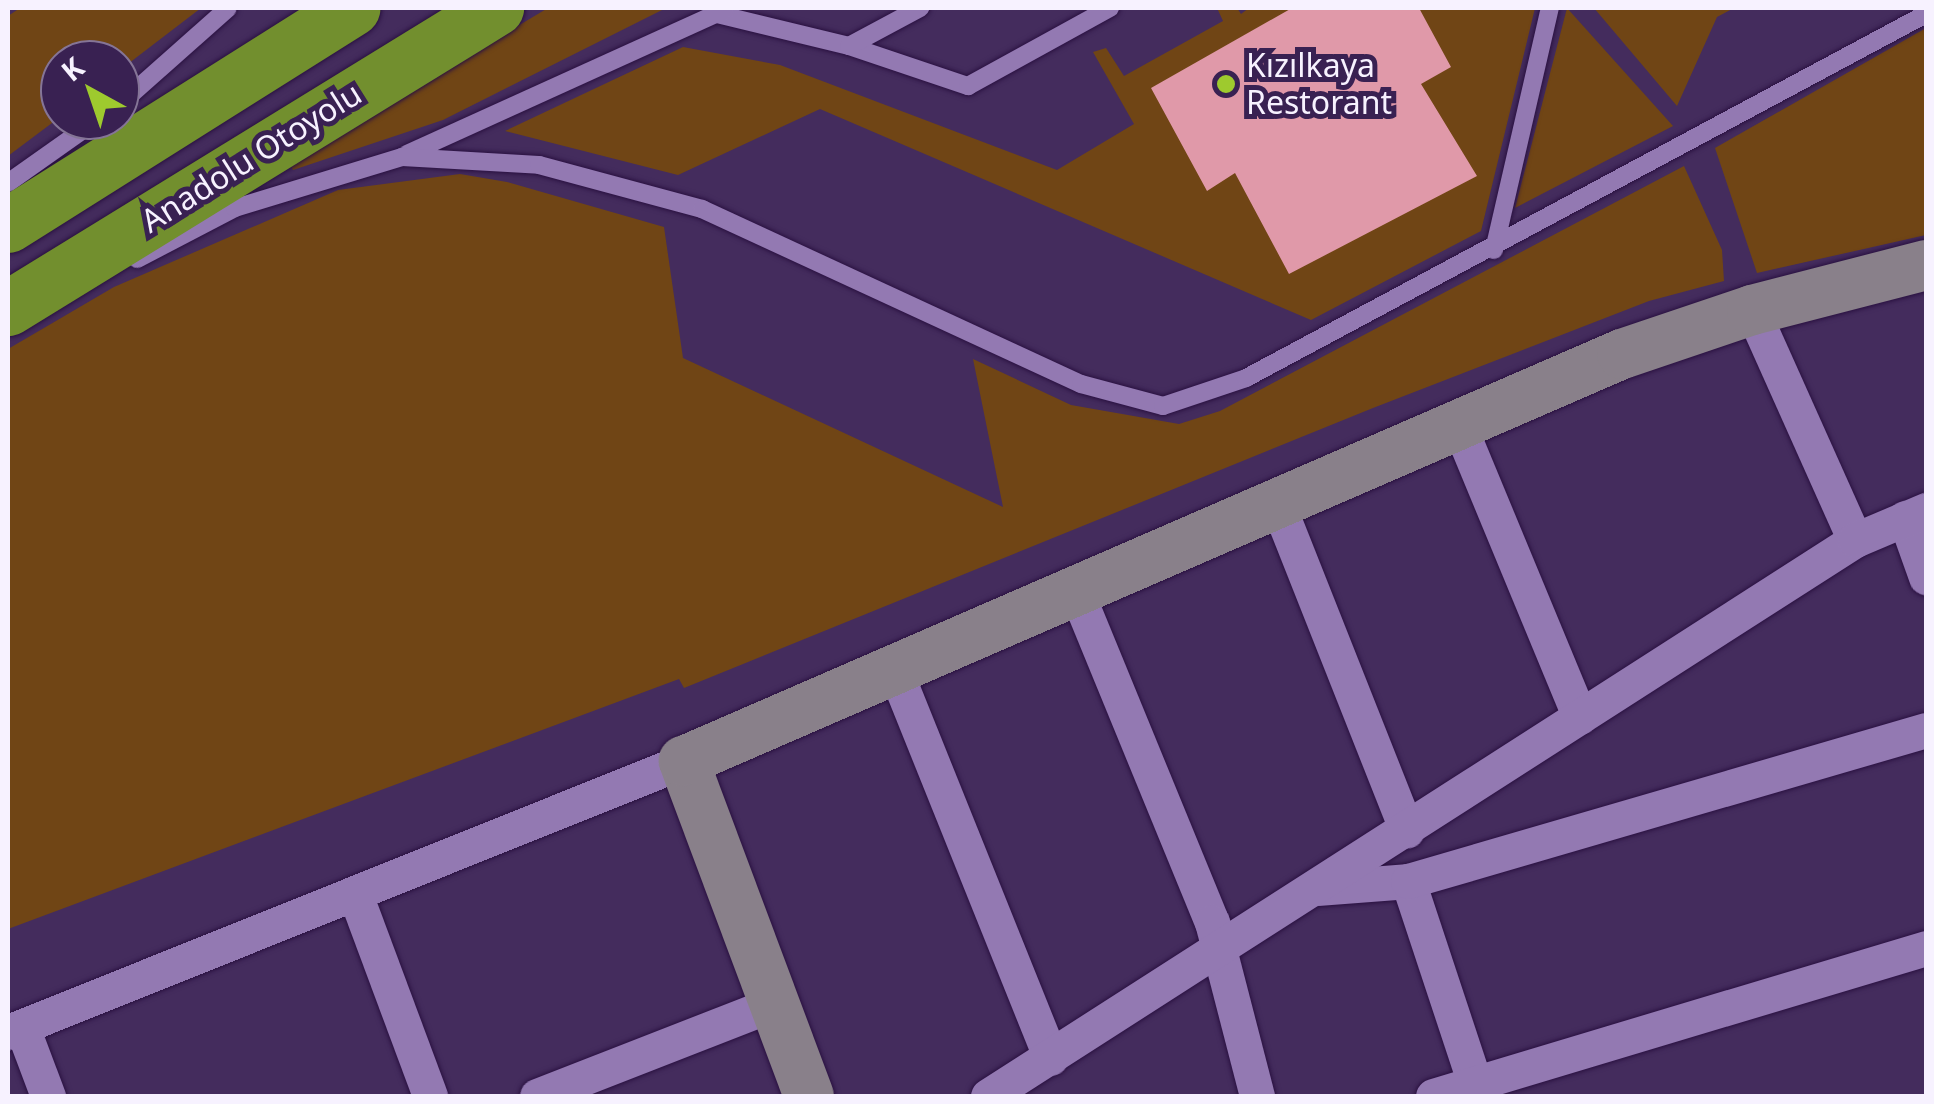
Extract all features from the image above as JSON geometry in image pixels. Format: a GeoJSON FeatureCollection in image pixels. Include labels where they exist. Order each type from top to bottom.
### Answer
{"type":"FeatureCollection","features":[{"type":"Feature","properties":{"kind":"highway"},"geometry":{"type":"LineString","coordinates":[[8,225],[352,8]]}},
{"type":"Feature","properties":{"kind":"highway","name":"Anadolu Otoyolu"},"geometry":{"type":"LineString","coordinates":[[8,308],[496,8]]}},
{"type":"Feature","properties":{"kind":"street"},"geometry":{"type":"LineString","coordinates":[[48,1096],[15,1029],[684,761],[1622,354],[1752,310],[1926,265]]}},
{"type":"Feature","properties":{"kind":"street"},"geometry":{"type":"LineString","coordinates":[[1752,310],[1855,540]]}},
{"type":"Feature","properties":{"kind":"street"},"geometry":{"type":"LineString","coordinates":[[1458,423],[1580,717]]}},
{"type":"Feature","properties":{"kind":"street"},"geometry":{"type":"LineString","coordinates":[[1278,504],[1407,830]]}},
{"type":"Feature","properties":{"kind":"street"},"geometry":{"type":"LineString","coordinates":[[988,1096],[1318,888],[1855,540],[1916,514],[1926,577]]}},
{"type":"Feature","properties":{"kind":"street"},"geometry":{"type":"LineString","coordinates":[[1076,591],[1220,950],[1257,1096]]}},
{"type":"Feature","properties":{"kind":"street"},"geometry":{"type":"LineString","coordinates":[[894,668],[1052,1058]]}},
{"type":"Feature","properties":{"kind":"street"},"geometry":{"type":"LineString","coordinates":[[1318,888],[1408,881],[1926,730]]}},
{"type":"Feature","properties":{"kind":"street"},"geometry":{"type":"LineString","coordinates":[[684,761],[809,1096]]}},
{"type":"Feature","properties":{"kind":"street"},"geometry":{"type":"LineString","coordinates":[[1408,881],[1477,1090]]}},
{"type":"Feature","properties":{"kind":"street"},"geometry":{"type":"LineString","coordinates":[[355,894],[430,1096]]}},
{"type":"Feature","properties":{"kind":"street"},"geometry":{"type":"LineString","coordinates":[[1433,1096],[1477,1090],[1926,948]]}},
{"type":"Feature","properties":{"kind":"street"},"geometry":{"type":"LineString","coordinates":[[537,1096],[775,1003]]}},
{"type":"Feature","properties":{"kind":"lane"},"geometry":{"type":"LineString","coordinates":[[140,86],[228,8]]}},
{"type":"Feature","properties":{"kind":"lane"},"geometry":{"type":"LineString","coordinates":[[848,46],[920,8]]}},
{"type":"Feature","properties":{"kind":"lane"},"geometry":{"type":"LineString","coordinates":[[112,272],[235,208],[402,157],[723,11],[848,46],[968,86],[1110,8]]}},
{"type":"Feature","properties":{"kind":"lane"},"geometry":{"type":"LineString","coordinates":[[1494,250],[1550,8]]}},
{"type":"Feature","properties":{"kind":"lane"},"geometry":{"type":"LineString","coordinates":[[402,157],[540,165],[702,209],[1081,384],[1164,406],[1246,378],[1494,250],[1926,14]]}},
{"type":"Feature","properties":{"kind":"lane"},"geometry":{"type":"LineString","coordinates":[[8,183],[69,140]]}},
{"type":"Feature","properties":{"kind":"lane"},"geometry":{"type":"LineString","coordinates":[[8,326],[78,290]]}},
{"type":"Feature","properties":{"kind":"shaded area"},"geometry":{"type":"Polygon","coordinates":[[[20,8],[201,8],[140,55],[140,40],[40,40],[40,132],[8,156],[8,16],[20,8]]]}},
{"type":"Feature","properties":{"kind":"shaded area"},"geometry":{"type":"Polygon","coordinates":[[[548,8],[666,8],[443,120],[293,170],[288,162],[548,8]]]}},
{"type":"Feature","properties":{"kind":"shaded area"},"geometry":{"type":"Polygon","coordinates":[[[1217,8],[1237,8],[1241,14],[1249,8],[1535,8],[1481,231],[1311,320],[820,109],[678,175],[505,131],[683,47],[780,65],[1057,170],[1134,124],[1093,52],[1106,48],[1124,76],[1223,21],[1217,8]]]}},
{"type":"Feature","properties":{"kind":"shaded area"},"geometry":{"type":"Polygon","coordinates":[[[1567,8],[1673,126],[1515,208],[1567,8]]]}},
{"type":"Feature","properties":{"kind":"shaded area"},"geometry":{"type":"Polygon","coordinates":[[[1594,8],[1734,8],[1717,17],[1677,106],[1594,8]]]}},
{"type":"Feature","properties":{"kind":"shaded area"},"geometry":{"type":"Polygon","coordinates":[[[1926,28],[1926,235],[1757,273],[1715,148],[1926,28]]]}},
{"type":"Feature","properties":{"kind":"shaded area"},"geometry":{"type":"Polygon","coordinates":[[[1684,166],[1722,250],[1724,281],[1649,301],[1373,408],[684,688],[679,679],[8,929],[8,349],[114,287],[338,190],[460,174],[507,182],[664,227],[683,358],[1003,507],[973,359],[1071,405],[1179,424],[1220,411],[1684,166]]]}},
{"type":"Feature","properties":{"kind":"building"},"geometry":{"type":"Polygon","coordinates":[[[1292,8],[1419,8],[1451,67],[1421,84],[1477,176],[1289,274],[1235,173],[1207,191],[1151,88],[1292,8]]]}},
{"type":"Feature","properties":{"kind":"place","name":"Kızılkaya Restorant"},"geometry":{"type":"Point","coordinates":[1226,84]}}]}
